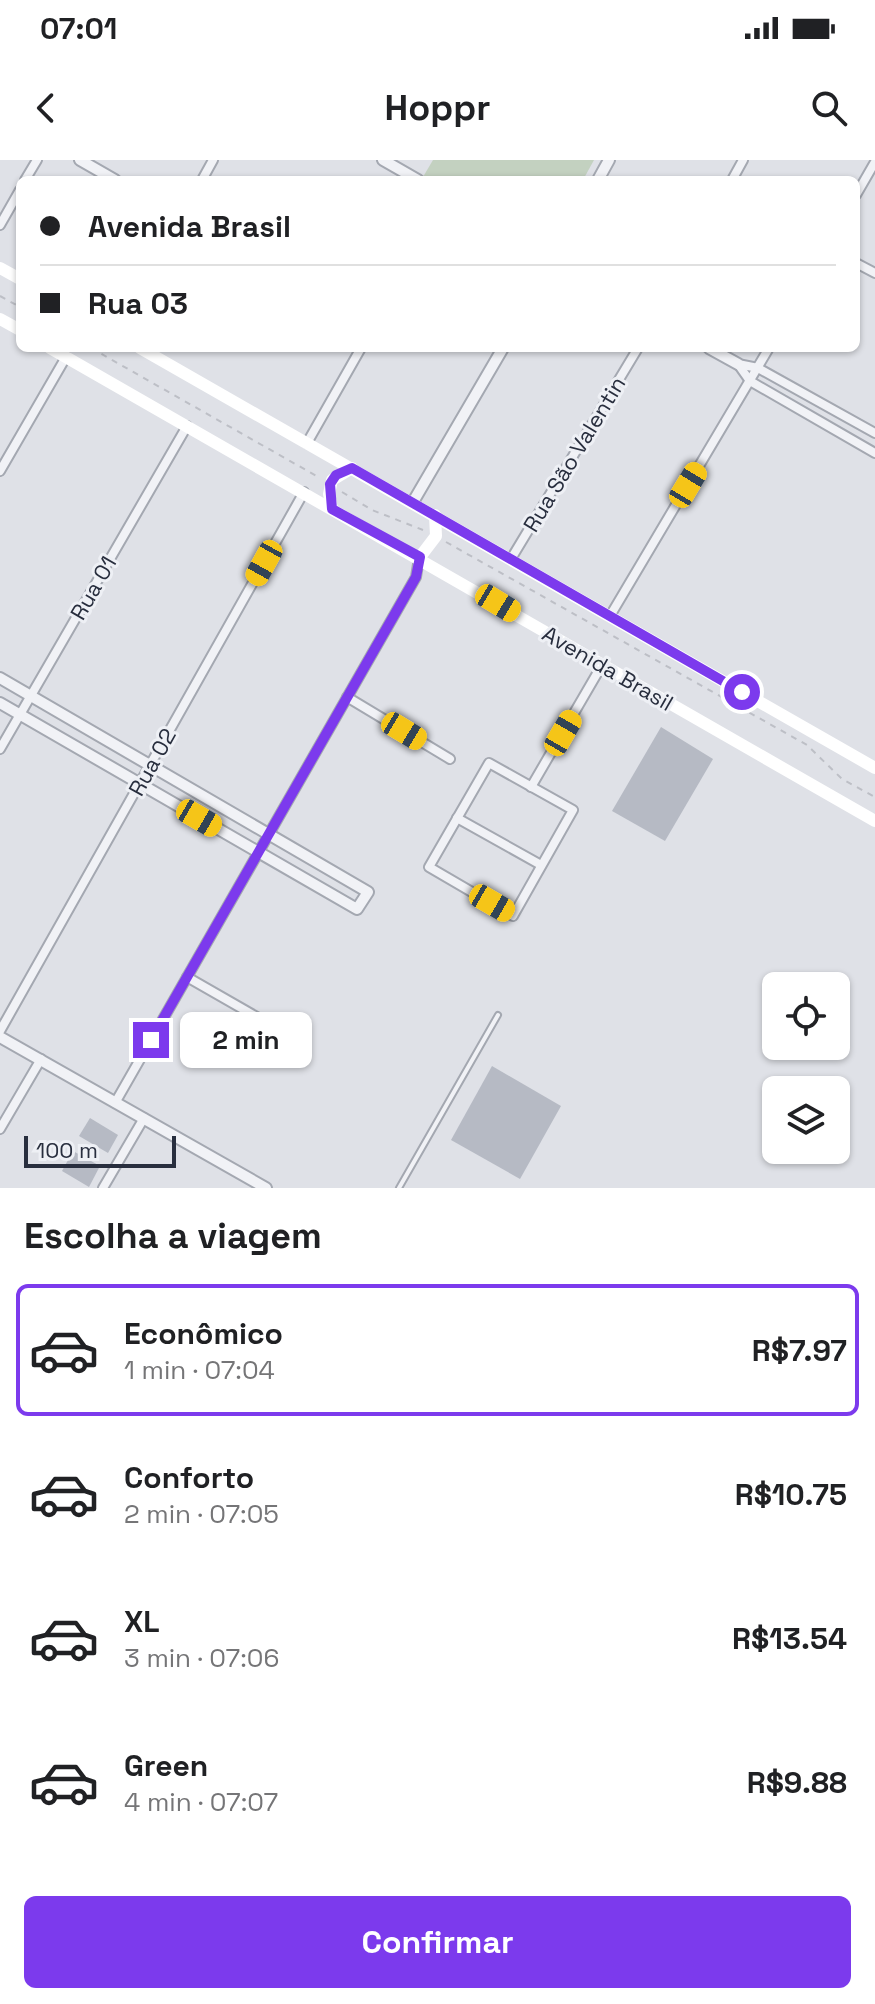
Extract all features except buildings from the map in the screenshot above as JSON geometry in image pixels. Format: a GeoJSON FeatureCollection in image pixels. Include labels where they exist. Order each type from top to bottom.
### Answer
{"type":"FeatureCollection","features":[{"type":"Feature","properties":{"kind":"main road","name":"Avenida Brasil"},"geometry":{"type":"LineString","coordinates":[[57,352],[420,557],[875,821]]}},
{"type":"Feature","properties":{"kind":"main road","name":"Avenida Brasil"},"geometry":{"type":"LineString","coordinates":[[147,352],[875,768]]}},
{"type":"Feature","properties":{"kind":"main road"},"geometry":{"type":"LineString","coordinates":[[332,509],[330,484],[336,475],[352,468]]}},
{"type":"Feature","properties":{"kind":"main road"},"geometry":{"type":"LineString","coordinates":[[420,557],[436,536],[435,515]]}},
{"type":"Feature","properties":{"kind":"street"},"geometry":{"type":"LineString","coordinates":[[80,160],[108,176]]}},
{"type":"Feature","properties":{"kind":"street"},"geometry":{"type":"LineString","coordinates":[[383,160],[411,176]]}},
{"type":"Feature","properties":{"kind":"street"},"geometry":{"type":"LineString","coordinates":[[860,188],[875,162]]}},
{"type":"Feature","properties":{"kind":"street"},"geometry":{"type":"LineString","coordinates":[[0,225],[16,197]]}},
{"type":"Feature","properties":{"kind":"street"},"geometry":{"type":"LineString","coordinates":[[307,443],[359,352]]}},
{"type":"Feature","properties":{"kind":"street"},"geometry":{"type":"LineString","coordinates":[[413,502],[501,352]]}},
{"type":"Feature","properties":{"kind":"street","name":"Rua São Valentin"},"geometry":{"type":"LineString","coordinates":[[511,559],[636,352]]}},
{"type":"Feature","properties":{"kind":"street"},"geometry":{"type":"LineString","coordinates":[[716,352],[738,364],[758,368],[875,433]]}},
{"type":"Feature","properties":{"kind":"street"},"geometry":{"type":"LineString","coordinates":[[610,616],[767,352]]}},
{"type":"Feature","properties":{"kind":"street"},"geometry":{"type":"LineString","coordinates":[[0,471],[66,357]]}},
{"type":"Feature","properties":{"kind":"street"},"geometry":{"type":"LineString","coordinates":[[738,364],[750,381],[875,453]]}},
{"type":"Feature","properties":{"kind":"street","name":"Rua 01"},"geometry":{"type":"LineString","coordinates":[[0,749],[187,426]]}},
{"type":"Feature","properties":{"kind":"street","name":"Rua 02"},"geometry":{"type":"LineString","coordinates":[[0,1034],[304,492]]}},
{"type":"Feature","properties":{"kind":"street"},"geometry":{"type":"LineString","coordinates":[[115,1103],[416,577],[420,557]]}},
{"type":"Feature","properties":{"kind":"street"},"geometry":{"type":"LineString","coordinates":[[531,787],[602,665]]}},
{"type":"Feature","properties":{"kind":"street"},"geometry":{"type":"LineString","coordinates":[[0,678],[368,892],[357,909],[0,703]]}},
{"type":"Feature","properties":{"kind":"street"},"geometry":{"type":"LineString","coordinates":[[347,697],[450,759]]}},
{"type":"Feature","properties":{"kind":"street"},"geometry":{"type":"LineString","coordinates":[[489,763],[531,787],[573,810],[513,916],[429,867],[489,763]]}},
{"type":"Feature","properties":{"kind":"street"},"geometry":{"type":"LineString","coordinates":[[457,818],[541,865]]}},
{"type":"Feature","properties":{"kind":"street"},"geometry":{"type":"LineString","coordinates":[[187,977],[290,1036]]}},
{"type":"Feature","properties":{"kind":"street"},"geometry":{"type":"LineString","coordinates":[[0,1034],[144,1118],[247,1183],[266,1188]]}},
{"type":"Feature","properties":{"kind":"street"},"geometry":{"type":"LineString","coordinates":[[0,1129],[41,1059]]}},
{"type":"Feature","properties":{"kind":"street"},"geometry":{"type":"LineString","coordinates":[[103,1188],[144,1118]]}},
{"type":"Feature","properties":{"kind":"lane"},"geometry":{"type":"LineString","coordinates":[[399,1188],[498,1015]]}},
{"type":"Feature","properties":{"kind":"path"},"geometry":{"type":"LineString","coordinates":[[98,352],[372,510],[436,536],[807,745],[842,779],[875,797]]}},
{"type":"Feature","properties":{"kind":"green space"},"geometry":{"type":"Polygon","coordinates":[[[433,160],[594,160],[585,176],[424,176],[433,160]]]}},
{"type":"Feature","properties":{"kind":"route"},"geometry":{"type":"LineString","coordinates":[[151,1040],[416,577],[420,557],[332,509],[330,484],[336,475],[352,468],[742,692]]}}]}
